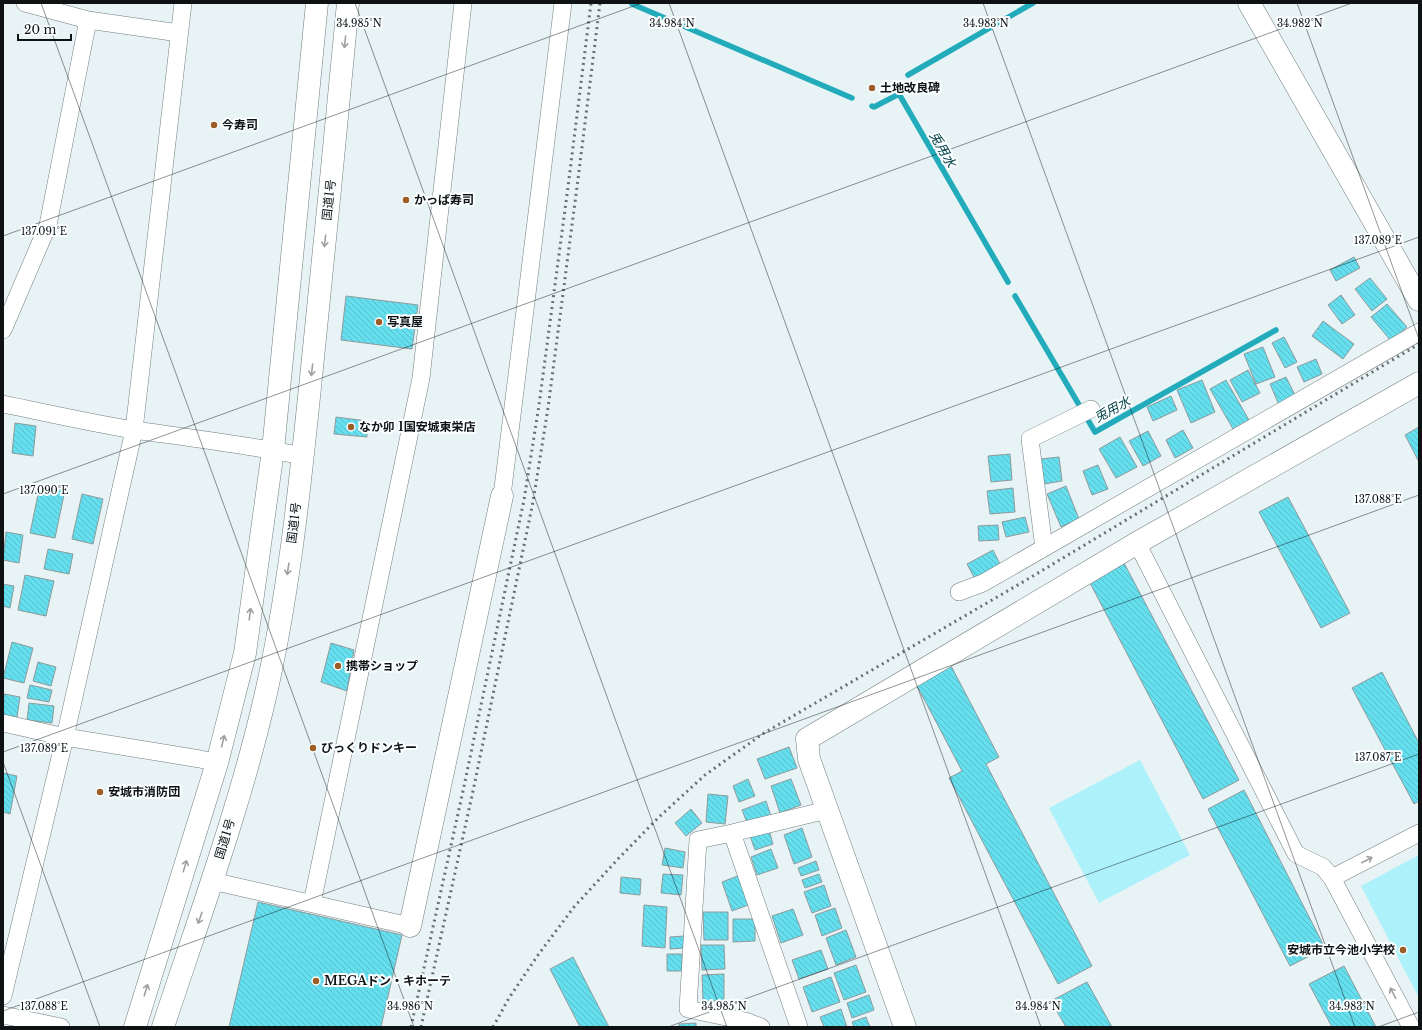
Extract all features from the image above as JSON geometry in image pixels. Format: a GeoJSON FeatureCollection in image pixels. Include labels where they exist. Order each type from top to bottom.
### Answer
{"type":"FeatureCollection","features":[{"type":"Feature","properties":{"kind":"main road"},"geometry":{"type":"LineString","coordinates":[[135,1027],[217,763],[245,653],[273,450],[317,3]]}},
{"type":"Feature","properties":{"kind":"main road","name":"国道1号"},"geometry":{"type":"LineString","coordinates":[[163,1027],[212,881],[246,770],[263,705],[288,573],[303,456],[348,3]]}},
{"type":"Feature","properties":{"kind":"main road"},"geometry":{"type":"LineString","coordinates":[[1249,3],[1419,300]]}},
{"type":"Feature","properties":{"kind":"main road"},"geometry":{"type":"LineString","coordinates":[[906,1027],[809,759],[807,739],[1137,543],[1419,383]]}},
{"type":"Feature","properties":{"kind":"main road"},"geometry":{"type":"LineString","coordinates":[[410,926],[502,496]]}},
{"type":"Feature","properties":{"kind":"street"},"geometry":{"type":"LineString","coordinates":[[25,3],[88,20],[179,33]]}},
{"type":"Feature","properties":{"kind":"street"},"geometry":{"type":"LineString","coordinates":[[3,996],[65,738],[134,430],[183,3]]}},
{"type":"Feature","properties":{"kind":"street"},"geometry":{"type":"LineString","coordinates":[[312,903],[421,378],[463,3]]}},
{"type":"Feature","properties":{"kind":"street"},"geometry":{"type":"LineString","coordinates":[[502,496],[563,3]]}},
{"type":"Feature","properties":{"kind":"street"},"geometry":{"type":"LineString","coordinates":[[3,330],[48,224],[88,20]]}},
{"type":"Feature","properties":{"kind":"street"},"geometry":{"type":"LineString","coordinates":[[959,592],[983,583],[1419,332]]}},
{"type":"Feature","properties":{"kind":"street"},"geometry":{"type":"LineString","coordinates":[[3,404],[134,430],[273,450],[303,456]]}},
{"type":"Feature","properties":{"kind":"street"},"geometry":{"type":"LineString","coordinates":[[1044,548],[1030,438],[1091,410]]}},
{"type":"Feature","properties":{"kind":"street"},"geometry":{"type":"LineString","coordinates":[[1137,543],[1296,854],[1323,867],[1332,878],[1411,1027]]}},
{"type":"Feature","properties":{"kind":"street"},"geometry":{"type":"LineString","coordinates":[[3,723],[65,738],[217,763]]}},
{"type":"Feature","properties":{"kind":"street"},"geometry":{"type":"LineString","coordinates":[[761,1027],[745,1021],[688,1009],[698,840],[827,810]]}},
{"type":"Feature","properties":{"kind":"street"},"geometry":{"type":"LineString","coordinates":[[732,833],[799,1027]]}},
{"type":"Feature","properties":{"kind":"street"},"geometry":{"type":"LineString","coordinates":[[1332,878],[1419,833]]}},
{"type":"Feature","properties":{"kind":"street"},"geometry":{"type":"LineString","coordinates":[[212,881],[410,926]]}},
{"type":"Feature","properties":{"kind":"street"},"geometry":{"type":"LineString","coordinates":[[3,1015],[61,1027]]}},
{"type":"Feature","properties":{"kind":"shaded area"},"geometry":{"type":"Polygon","coordinates":[[[1140,760],[1190,855],[1099,903],[1049,808],[1140,760]]]}},
{"type":"Feature","properties":{"kind":"shaded area","name":"安城市立今池小学校"},"geometry":{"type":"Polygon","coordinates":[[[1419,855],[1419,998],[1361,886],[1419,855]]]}},
{"type":"Feature","properties":{"kind":"building"},"geometry":{"type":"Polygon","coordinates":[[[1354,257],[1360,268],[1336,281],[1330,270],[1354,257]]]}},
{"type":"Feature","properties":{"kind":"building"},"geometry":{"type":"Polygon","coordinates":[[[1370,278],[1387,299],[1372,311],[1355,289],[1370,278]]]}},
{"type":"Feature","properties":{"kind":"building"},"geometry":{"type":"Polygon","coordinates":[[[1341,295],[1355,315],[1342,324],[1328,305],[1341,295]]]}},
{"type":"Feature","properties":{"kind":"building","name":"写真屋"},"geometry":{"type":"Polygon","coordinates":[[[346,296],[418,305],[412,349],[341,340],[346,296]]]}},
{"type":"Feature","properties":{"kind":"building"},"geometry":{"type":"Polygon","coordinates":[[[1387,304],[1407,327],[1391,341],[1371,317],[1387,304]]]}},
{"type":"Feature","properties":{"kind":"building"},"geometry":{"type":"Polygon","coordinates":[[[1323,321],[1354,344],[1343,359],[1312,336],[1323,321]]]}},
{"type":"Feature","properties":{"kind":"building"},"geometry":{"type":"Polygon","coordinates":[[[1284,337],[1297,362],[1285,368],[1272,343],[1284,337]]]}},
{"type":"Feature","properties":{"kind":"building"},"geometry":{"type":"Polygon","coordinates":[[[1263,347],[1275,377],[1256,384],[1244,354],[1263,347]]]}},
{"type":"Feature","properties":{"kind":"building"},"geometry":{"type":"Polygon","coordinates":[[[1316,359],[1322,374],[1304,382],[1297,367],[1316,359]]]}},
{"type":"Feature","properties":{"kind":"building"},"geometry":{"type":"Polygon","coordinates":[[[1248,370],[1260,393],[1242,402],[1230,380],[1248,370]]]}},
{"type":"Feature","properties":{"kind":"building"},"geometry":{"type":"Polygon","coordinates":[[[1286,377],[1296,397],[1279,405],[1270,384],[1286,377]]]}},
{"type":"Feature","properties":{"kind":"building"},"geometry":{"type":"Polygon","coordinates":[[[1202,380],[1215,412],[1191,423],[1177,390],[1202,380]]]}},
{"type":"Feature","properties":{"kind":"building"},"geometry":{"type":"Polygon","coordinates":[[[1226,380],[1249,420],[1233,429],[1210,389],[1226,380]]]}},
{"type":"Feature","properties":{"kind":"building"},"geometry":{"type":"Polygon","coordinates":[[[1171,396],[1177,410],[1153,421],[1147,407],[1171,396]]]}},
{"type":"Feature","properties":{"kind":"building","name":"なか卯 1国安城東栄店"},"geometry":{"type":"Polygon","coordinates":[[[336,417],[367,421],[367,437],[334,434],[336,417]]]}},
{"type":"Feature","properties":{"kind":"building"},"geometry":{"type":"Polygon","coordinates":[[[15,423],[36,426],[33,456],[12,453],[15,423]]]}},
{"type":"Feature","properties":{"kind":"building"},"geometry":{"type":"Polygon","coordinates":[[[1419,427],[1419,462],[1405,435],[1419,427]]]}},
{"type":"Feature","properties":{"kind":"building"},"geometry":{"type":"Polygon","coordinates":[[[1183,430],[1193,448],[1175,458],[1166,440],[1183,430]]]}},
{"type":"Feature","properties":{"kind":"building"},"geometry":{"type":"Polygon","coordinates":[[[1148,431],[1161,456],[1143,466],[1129,441],[1148,431]]]}},
{"type":"Feature","properties":{"kind":"building"},"geometry":{"type":"Polygon","coordinates":[[[1120,437],[1137,467],[1116,478],[1099,449],[1120,437]]]}},
{"type":"Feature","properties":{"kind":"building"},"geometry":{"type":"Polygon","coordinates":[[[1010,454],[1012,480],[991,482],[988,456],[1010,454]]]}},
{"type":"Feature","properties":{"kind":"building"},"geometry":{"type":"Polygon","coordinates":[[[1059,457],[1062,481],[1044,484],[1041,459],[1059,457]]]}},
{"type":"Feature","properties":{"kind":"building"},"geometry":{"type":"Polygon","coordinates":[[[1098,465],[1108,489],[1092,495],[1083,471],[1098,465]]]}},
{"type":"Feature","properties":{"kind":"building"},"geometry":{"type":"Polygon","coordinates":[[[40,485],[65,490],[55,538],[30,533],[40,485]]]}},
{"type":"Feature","properties":{"kind":"building"},"geometry":{"type":"Polygon","coordinates":[[[1066,486],[1079,519],[1061,527],[1047,494],[1066,486]]]}},
{"type":"Feature","properties":{"kind":"building"},"geometry":{"type":"Polygon","coordinates":[[[1013,488],[1015,512],[990,514],[987,491],[1013,488]]]}},
{"type":"Feature","properties":{"kind":"building"},"geometry":{"type":"Polygon","coordinates":[[[82,494],[103,499],[93,544],[72,539],[82,494]]]}},
{"type":"Feature","properties":{"kind":"building"},"geometry":{"type":"Polygon","coordinates":[[[1288,497],[1350,613],[1321,628],[1259,512],[1288,497]]]}},
{"type":"Feature","properties":{"kind":"building"},"geometry":{"type":"Polygon","coordinates":[[[1025,517],[1029,532],[1006,537],[1002,522],[1025,517]]]}},
{"type":"Feature","properties":{"kind":"building"},"geometry":{"type":"Polygon","coordinates":[[[998,525],[999,540],[979,541],[978,526],[998,525]]]}},
{"type":"Feature","properties":{"kind":"building"},"geometry":{"type":"Polygon","coordinates":[[[6,532],[23,535],[19,563],[3,560],[6,532]]]}},
{"type":"Feature","properties":{"kind":"building"},"geometry":{"type":"Polygon","coordinates":[[[48,549],[73,554],[69,574],[44,569],[48,549]]]}},
{"type":"Feature","properties":{"kind":"building"},"geometry":{"type":"Polygon","coordinates":[[[993,550],[1001,566],[975,579],[967,564],[993,550]]]}},
{"type":"Feature","properties":{"kind":"building"},"geometry":{"type":"Polygon","coordinates":[[[1124,563],[1239,780],[1203,799],[1089,581],[1124,563]]]}},
{"type":"Feature","properties":{"kind":"building"},"geometry":{"type":"Polygon","coordinates":[[[25,575],[54,581],[46,616],[18,610],[25,575]]]}},
{"type":"Feature","properties":{"kind":"building"},"geometry":{"type":"Polygon","coordinates":[[[3,584],[14,586],[10,608],[3,606],[3,584]]]}},
{"type":"Feature","properties":{"kind":"building"},"geometry":{"type":"Polygon","coordinates":[[[12,642],[33,648],[24,683],[3,678],[12,642]]]}},
{"type":"Feature","properties":{"kind":"building","name":"携帯ショップ"},"geometry":{"type":"Polygon","coordinates":[[[331,643],[354,650],[347,691],[321,682],[331,643]]]}},
{"type":"Feature","properties":{"kind":"building"},"geometry":{"type":"Polygon","coordinates":[[[38,662],[56,667],[51,686],[33,681],[38,662]]]}},
{"type":"Feature","properties":{"kind":"building"},"geometry":{"type":"Polygon","coordinates":[[[950,664],[999,757],[986,764],[1092,966],[1058,984],[949,778],[962,771],[915,682],[950,664]]]}},
{"type":"Feature","properties":{"kind":"building"},"geometry":{"type":"Polygon","coordinates":[[[1382,672],[1419,743],[1419,801],[1414,804],[1352,688],[1382,672]]]}},
{"type":"Feature","properties":{"kind":"building"},"geometry":{"type":"Polygon","coordinates":[[[30,685],[52,690],[49,702],[27,698],[30,685]]]}},
{"type":"Feature","properties":{"kind":"building"},"geometry":{"type":"Polygon","coordinates":[[[4,694],[20,697],[17,717],[3,715],[4,694]]]}},
{"type":"Feature","properties":{"kind":"building"},"geometry":{"type":"Polygon","coordinates":[[[29,703],[54,706],[52,723],[27,720],[29,703]]]}},
{"type":"Feature","properties":{"kind":"building"},"geometry":{"type":"Polygon","coordinates":[[[789,747],[797,768],[765,779],[757,759],[789,747]]]}},
{"type":"Feature","properties":{"kind":"building"},"geometry":{"type":"Polygon","coordinates":[[[3,773],[17,776],[10,814],[3,812],[3,773]]]}},
{"type":"Feature","properties":{"kind":"building"},"geometry":{"type":"Polygon","coordinates":[[[748,779],[755,796],[739,802],[733,786],[748,779]]]}},
{"type":"Feature","properties":{"kind":"building"},"geometry":{"type":"Polygon","coordinates":[[[791,779],[801,805],[780,813],[771,786],[791,779]]]}},
{"type":"Feature","properties":{"kind":"building"},"geometry":{"type":"Polygon","coordinates":[[[1244,790],[1325,948],[1290,966],[1208,809],[1244,790]]]}},
{"type":"Feature","properties":{"kind":"building"},"geometry":{"type":"Polygon","coordinates":[[[708,794],[728,796],[725,824],[706,822],[708,794]]]}},
{"type":"Feature","properties":{"kind":"building"},"geometry":{"type":"Polygon","coordinates":[[[766,801],[771,816],[748,825],[742,810],[766,801]]]}},
{"type":"Feature","properties":{"kind":"building"},"geometry":{"type":"Polygon","coordinates":[[[691,809],[702,823],[686,836],[675,823],[691,809]]]}},
{"type":"Feature","properties":{"kind":"building"},"geometry":{"type":"Polygon","coordinates":[[[802,828],[812,857],[794,864],[784,835],[802,828]]]}},
{"type":"Feature","properties":{"kind":"building"},"geometry":{"type":"Polygon","coordinates":[[[769,830],[773,844],[755,850],[750,836],[769,830]]]}},
{"type":"Feature","properties":{"kind":"building"},"geometry":{"type":"Polygon","coordinates":[[[665,848],[685,852],[683,868],[662,865],[665,848]]]}},
{"type":"Feature","properties":{"kind":"building"},"geometry":{"type":"Polygon","coordinates":[[[771,849],[778,868],[757,875],[751,857],[771,849]]]}},
{"type":"Feature","properties":{"kind":"building"},"geometry":{"type":"Polygon","coordinates":[[[816,861],[819,870],[801,876],[798,868],[816,861]]]}},
{"type":"Feature","properties":{"kind":"building"},"geometry":{"type":"Polygon","coordinates":[[[663,874],[683,875],[681,895],[661,893],[663,874]]]}},
{"type":"Feature","properties":{"kind":"building"},"geometry":{"type":"Polygon","coordinates":[[[819,874],[822,882],[805,888],[802,880],[819,874]]]}},
{"type":"Feature","properties":{"kind":"building"},"geometry":{"type":"Polygon","coordinates":[[[740,875],[751,904],[732,911],[722,882],[740,875]]]}},
{"type":"Feature","properties":{"kind":"building"},"geometry":{"type":"Polygon","coordinates":[[[621,877],[641,879],[640,895],[620,893],[621,877]]]}},
{"type":"Feature","properties":{"kind":"building"},"geometry":{"type":"Polygon","coordinates":[[[824,885],[831,906],[812,913],[804,892],[824,885]]]}},
{"type":"Feature","properties":{"kind":"building","name":"MEGAドン・キホーテ"},"geometry":{"type":"Polygon","coordinates":[[[258,902],[402,935],[381,1027],[229,1027],[258,902]]]}},
{"type":"Feature","properties":{"kind":"building"},"geometry":{"type":"Polygon","coordinates":[[[644,905],[667,907],[665,948],[642,946],[644,905]]]}},
{"type":"Feature","properties":{"kind":"building"},"geometry":{"type":"Polygon","coordinates":[[[835,908],[842,928],[822,936],[815,915],[835,908]]]}},
{"type":"Feature","properties":{"kind":"building"},"geometry":{"type":"Polygon","coordinates":[[[793,909],[803,935],[781,943],[772,916],[793,909]]]}},
{"type":"Feature","properties":{"kind":"building"},"geometry":{"type":"Polygon","coordinates":[[[703,912],[728,912],[728,940],[704,940],[703,912]]]}},
{"type":"Feature","properties":{"kind":"building"},"geometry":{"type":"Polygon","coordinates":[[[733,919],[755,919],[755,941],[733,942],[733,919]]]}},
{"type":"Feature","properties":{"kind":"building"},"geometry":{"type":"Polygon","coordinates":[[[846,930],[856,957],[836,965],[826,938],[846,930]]]}},
{"type":"Feature","properties":{"kind":"building"},"geometry":{"type":"Polygon","coordinates":[[[684,936],[684,948],[670,949],[670,937],[684,936]]]}},
{"type":"Feature","properties":{"kind":"building"},"geometry":{"type":"Polygon","coordinates":[[[701,945],[724,945],[725,969],[702,970],[701,945]]]}},
{"type":"Feature","properties":{"kind":"building"},"geometry":{"type":"Polygon","coordinates":[[[821,950],[828,969],[799,979],[792,960],[821,950]]]}},
{"type":"Feature","properties":{"kind":"building"},"geometry":{"type":"Polygon","coordinates":[[[667,954],[682,954],[682,971],[667,971],[667,954]]]}},
{"type":"Feature","properties":{"kind":"building"},"geometry":{"type":"Polygon","coordinates":[[[573,957],[609,1027],[580,1027],[550,969],[573,957]]]}},
{"type":"Feature","properties":{"kind":"building"},"geometry":{"type":"Polygon","coordinates":[[[856,965],[866,992],[844,1000],[834,973],[856,965]]]}},
{"type":"Feature","properties":{"kind":"building"},"geometry":{"type":"Polygon","coordinates":[[[1344,966],[1376,1027],[1332,1027],[1309,984],[1344,966]]]}},
{"type":"Feature","properties":{"kind":"building"},"geometry":{"type":"Polygon","coordinates":[[[724,974],[724,1001],[703,1001],[702,975],[724,974]]]}},
{"type":"Feature","properties":{"kind":"building"},"geometry":{"type":"Polygon","coordinates":[[[831,977],[840,1002],[812,1012],[803,987],[831,977]]]}},
{"type":"Feature","properties":{"kind":"building"},"geometry":{"type":"Polygon","coordinates":[[[1087,982],[1112,1027],[1066,1027],[1051,1001],[1087,982]]]}},
{"type":"Feature","properties":{"kind":"building"},"geometry":{"type":"Polygon","coordinates":[[[869,995],[874,1010],[852,1018],[847,1003],[869,995]]]}},
{"type":"Feature","properties":{"kind":"building"},"geometry":{"type":"Polygon","coordinates":[[[841,1009],[847,1027],[824,1027],[820,1017],[841,1009]]]}},
{"type":"Feature","properties":{"kind":"building"},"geometry":{"type":"Polygon","coordinates":[[[866,1017],[870,1027],[854,1027],[852,1022],[866,1017]]]}},
{"type":"Feature","properties":{"kind":"building"},"geometry":{"type":"Polygon","coordinates":[[[696,1023],[696,1027],[679,1027],[679,1024],[696,1023]]]}},
{"type":"Feature","properties":{"kind":"waterway"},"geometry":{"type":"LineString","coordinates":[[908,75],[1033,3]]}},
{"type":"Feature","properties":{"kind":"waterway","name":"兎用水"},"geometry":{"type":"LineString","coordinates":[[632,4],[852,98]]}},
{"type":"Feature","properties":{"kind":"waterway","name":"兎用水"},"geometry":{"type":"LineString","coordinates":[[872,106],[874,107],[899,94],[1008,282]]}},
{"type":"Feature","properties":{"kind":"waterway","name":"兎用水"},"geometry":{"type":"LineString","coordinates":[[1015,296],[1095,432],[1276,330]]}},
{"type":"Feature","properties":{"kind":"railway"},"geometry":{"type":"LineString","coordinates":[[411,1027],[463,791],[524,500],[539,405],[591,3]]}},
{"type":"Feature","properties":{"kind":"railway"},"geometry":{"type":"LineString","coordinates":[[421,1027],[473,791],[533,502],[548,408],[600,3]]}},
{"type":"Feature","properties":{"kind":"railway"},"geometry":{"type":"LineString","coordinates":[[493,1027],[509,998],[538,955],[574,907],[659,817],[705,775],[764,733],[1028,579],[1419,344]]}},
{"type":"Feature","properties":{"kind":"place","name":"土地改良碑"},"geometry":{"type":"Point","coordinates":[872,88]}},
{"type":"Feature","properties":{"kind":"place","name":"今寿司"},"geometry":{"type":"Point","coordinates":[214,125]}},
{"type":"Feature","properties":{"kind":"place","name":"かっぱ寿司"},"geometry":{"type":"Point","coordinates":[406,200]}},
{"type":"Feature","properties":{"kind":"place","name":"写真屋"},"geometry":{"type":"Point","coordinates":[379,322]}},
{"type":"Feature","properties":{"kind":"place","name":"なか卯 1国安城東栄店"},"geometry":{"type":"Point","coordinates":[351,427]}},
{"type":"Feature","properties":{"kind":"place","name":"携帯ショップ"},"geometry":{"type":"Point","coordinates":[338,666]}},
{"type":"Feature","properties":{"kind":"place","name":"びっくりドンキー"},"geometry":{"type":"Point","coordinates":[313,748]}},
{"type":"Feature","properties":{"kind":"place","name":"安城市消防団"},"geometry":{"type":"Point","coordinates":[100,792]}},
{"type":"Feature","properties":{"kind":"place","name":"安城市立今池小学校"},"geometry":{"type":"Point","coordinates":[1403,950]}},
{"type":"Feature","properties":{"kind":"place","name":"MEGAドン・キホーテ"},"geometry":{"type":"Point","coordinates":[316,981]}}]}
